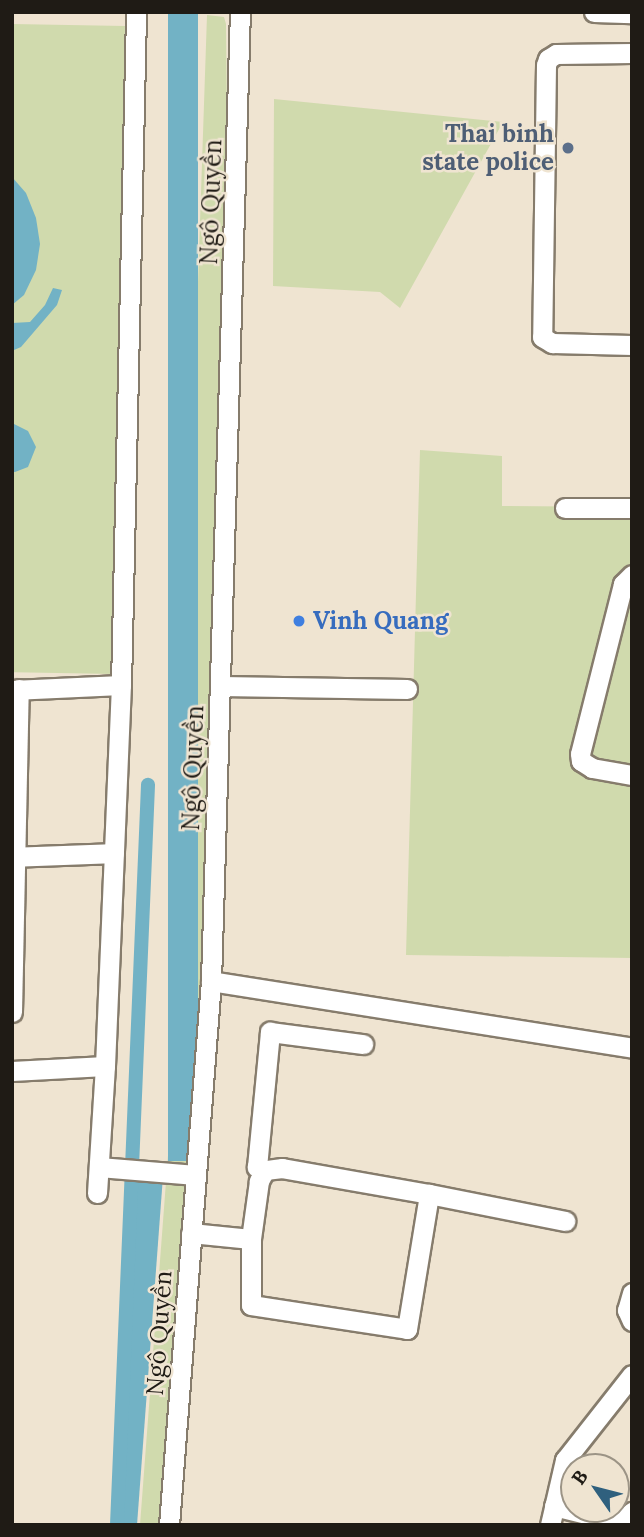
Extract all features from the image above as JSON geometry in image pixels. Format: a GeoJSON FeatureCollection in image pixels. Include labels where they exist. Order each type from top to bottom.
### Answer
{"type":"FeatureCollection","features":[{"type":"Feature","properties":{"kind":"street"},"geometry":{"type":"LineString","coordinates":[[97,1193],[106,1066],[121,685],[136,12]]}},
{"type":"Feature","properties":{"kind":"street","name":"Ngô Quyền"},"geometry":{"type":"LineString","coordinates":[[169,1525],[211,981],[240,12]]}},
{"type":"Feature","properties":{"kind":"street"},"geometry":{"type":"LineString","coordinates":[[594,12],[632,13]]}},
{"type":"Feature","properties":{"kind":"street"},"geometry":{"type":"LineString","coordinates":[[632,53],[556,54],[548,59],[546,65],[542,337],[552,343],[632,345]]}},
{"type":"Feature","properties":{"kind":"street"},"geometry":{"type":"LineString","coordinates":[[565,509],[632,508]]}},
{"type":"Feature","properties":{"kind":"street"},"geometry":{"type":"LineString","coordinates":[[632,575],[623,584],[580,754],[581,761],[592,768],[632,775]]}},
{"type":"Feature","properties":{"kind":"street"},"geometry":{"type":"LineString","coordinates":[[12,1012],[16,689],[121,685]]}},
{"type":"Feature","properties":{"kind":"street"},"geometry":{"type":"LineString","coordinates":[[220,686],[407,689]]}},
{"type":"Feature","properties":{"kind":"street"},"geometry":{"type":"LineString","coordinates":[[14,856],[114,853]]}},
{"type":"Feature","properties":{"kind":"street"},"geometry":{"type":"LineString","coordinates":[[211,981],[632,1048]]}},
{"type":"Feature","properties":{"kind":"street"},"geometry":{"type":"LineString","coordinates":[[363,1044],[270,1031],[257,1167],[265,1170],[282,1168],[429,1194],[565,1222]]}},
{"type":"Feature","properties":{"kind":"street"},"geometry":{"type":"LineString","coordinates":[[12,1071],[106,1066]]}},
{"type":"Feature","properties":{"kind":"street"},"geometry":{"type":"LineString","coordinates":[[99,1167],[196,1175]]}},
{"type":"Feature","properties":{"kind":"street"},"geometry":{"type":"LineString","coordinates":[[265,1170],[259,1181],[251,1239],[251,1306],[407,1329],[429,1194]]}},
{"type":"Feature","properties":{"kind":"street"},"geometry":{"type":"LineString","coordinates":[[191,1233],[251,1239]]}},
{"type":"Feature","properties":{"kind":"street"},"geometry":{"type":"LineString","coordinates":[[632,1293],[627,1310],[632,1321]]}},
{"type":"Feature","properties":{"kind":"street"},"geometry":{"type":"LineString","coordinates":[[632,1375],[565,1460],[552,1515],[610,1520],[632,1513]]}},
{"type":"Feature","properties":{"kind":"green space"},"geometry":{"type":"Polygon","coordinates":[[[207,15],[224,17],[226,24],[226,294],[198,1078],[161,1525],[140,1525],[169,1142],[207,15]]]}},
{"type":"Feature","properties":{"kind":"green space"},"geometry":{"type":"Polygon","coordinates":[[[12,24],[125,26],[114,674],[12,672],[12,24]]]}},
{"type":"Feature","properties":{"kind":"green space"},"geometry":{"type":"Polygon","coordinates":[[[274,99],[503,122],[400,308],[380,292],[273,286],[274,99]]]}},
{"type":"Feature","properties":{"kind":"green space"},"geometry":{"type":"Polygon","coordinates":[[[420,450],[502,456],[502,506],[632,507],[632,958],[406,955],[420,450]]]}},
{"type":"Feature","properties":{"kind":"water"},"geometry":{"type":"Polygon","coordinates":[[[168,12],[198,12],[198,1161],[168,1161],[168,12]]]}},
{"type":"Feature","properties":{"kind":"water"},"geometry":{"type":"Polygon","coordinates":[[[12,177],[26,193],[36,218],[40,244],[36,270],[24,295],[12,305],[12,177]]]}},
{"type":"Feature","properties":{"kind":"water"},"geometry":{"type":"Polygon","coordinates":[[[53,288],[62,290],[57,305],[21,347],[14,350],[12,364],[12,323],[30,322],[45,305],[53,288]]]}},
{"type":"Feature","properties":{"kind":"water"},"geometry":{"type":"Polygon","coordinates":[[[12,423],[28,431],[36,447],[28,467],[15,472],[12,472],[12,423]]]}},
{"type":"Feature","properties":{"kind":"water"},"geometry":{"type":"Polygon","coordinates":[[[131,1175],[163,1176],[137,1525],[117,1525],[131,1175]]]}},
{"type":"Feature","properties":{"kind":"waterway"},"geometry":{"type":"LineString","coordinates":[[117,1525],[148,785]]}},
{"type":"Feature","properties":{"kind":"place","name":"Thai binh state police"},"geometry":{"type":"Point","coordinates":[568,148]}},
{"type":"Feature","properties":{"kind":"place","name":"Vinh Quang"},"geometry":{"type":"Point","coordinates":[299,621]}}]}
